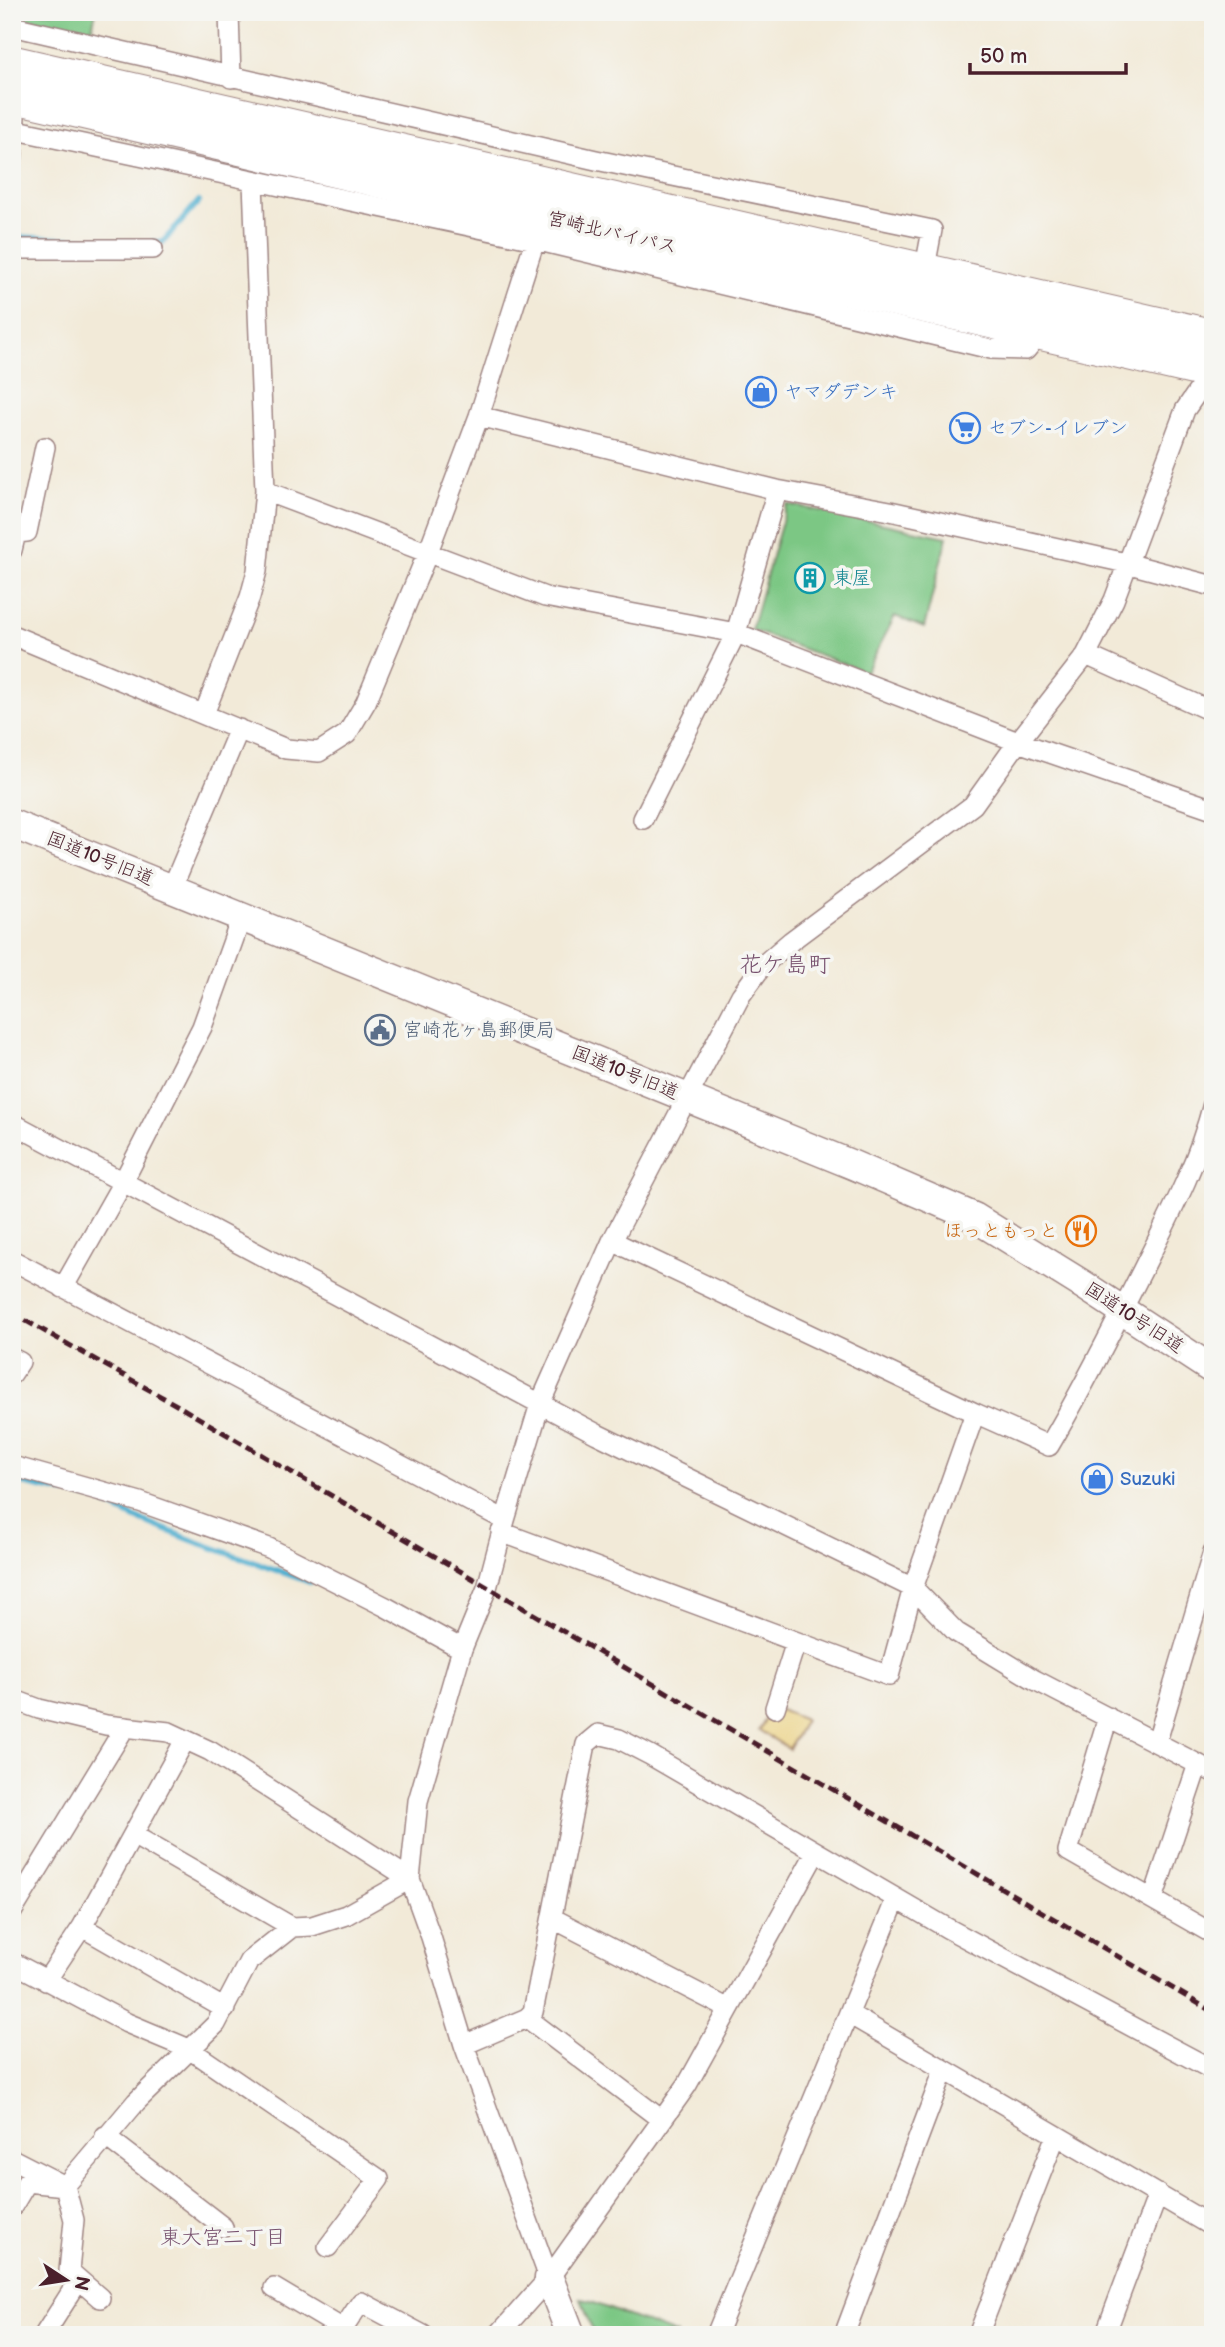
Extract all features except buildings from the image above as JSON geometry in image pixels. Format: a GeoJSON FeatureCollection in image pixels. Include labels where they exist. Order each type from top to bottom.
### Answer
{"type":"FeatureCollection","features":[{"type":"Feature","properties":{"kind":"highway","name":"宮崎北バイパス"},"geometry":{"type":"LineString","coordinates":[[13,91],[924,273],[1212,362]]}},
{"type":"Feature","properties":{"kind":"highway","name":"宮崎北バイパス"},"geometry":{"type":"LineString","coordinates":[[13,91],[1041,332],[1212,362]]}},
{"type":"Feature","properties":{"kind":"street"},"geometry":{"type":"LineString","coordinates":[[229,12],[231,78]]}},
{"type":"Feature","properties":{"kind":"street"},"geometry":{"type":"LineString","coordinates":[[12,26],[596,160],[932,230],[924,273]]}},
{"type":"Feature","properties":{"kind":"street"},"geometry":{"type":"LineString","coordinates":[[12,161],[13,91],[253,182],[535,240],[992,349],[1026,350],[1041,332]]}},
{"type":"Feature","properties":{"kind":"street"},"geometry":{"type":"LineString","coordinates":[[204,714],[250,597],[257,571],[265,491],[253,182]]}},
{"type":"Feature","properties":{"kind":"street"},"geometry":{"type":"LineString","coordinates":[[12,635],[286,749],[319,752],[347,734],[366,702],[428,552],[479,416],[535,240]]}},
{"type":"Feature","properties":{"kind":"street"},"geometry":{"type":"LineString","coordinates":[[12,249],[153,249]]}},
{"type":"Feature","properties":{"kind":"street"},"geometry":{"type":"LineString","coordinates":[[571,2335],[464,2045],[410,1879],[418,1801],[462,1649],[487,1588],[540,1404],[612,1241],[741,995],[763,965],[791,940],[974,805],[1018,742],[1086,655],[1114,600],[1185,410],[1212,362]]}},
{"type":"Feature","properties":{"kind":"street"},"geometry":{"type":"LineString","coordinates":[[479,416],[777,490],[890,511],[1126,563],[1213,586]]}},
{"type":"Feature","properties":{"kind":"street"},"geometry":{"type":"LineString","coordinates":[[12,550],[16,533],[27,532],[46,447]]}},
{"type":"Feature","properties":{"kind":"street"},"geometry":{"type":"LineString","coordinates":[[643,819],[736,633],[777,490]]}},
{"type":"Feature","properties":{"kind":"street"},"geometry":{"type":"LineString","coordinates":[[265,491],[545,597],[736,633],[1018,742],[1213,809]]}},
{"type":"Feature","properties":{"kind":"street"},"geometry":{"type":"LineString","coordinates":[[1086,655],[1213,712]]}},
{"type":"Feature","properties":{"kind":"street"},"geometry":{"type":"LineString","coordinates":[[172,888],[239,729]]}},
{"type":"Feature","properties":{"kind":"street","name":"国道10号旧道"},"geometry":{"type":"LineString","coordinates":[[12,824],[853,1165],[974,1217],[1213,1370]]}},
{"type":"Feature","properties":{"kind":"street"},"geometry":{"type":"LineString","coordinates":[[63,1288],[123,1182],[202,1027],[242,916]]}},
{"type":"Feature","properties":{"kind":"street"},"geometry":{"type":"LineString","coordinates":[[612,1241],[1048,1446],[1078,1398],[1122,1310],[1203,1142],[1213,1104]]}},
{"type":"Feature","properties":{"kind":"street"},"geometry":{"type":"LineString","coordinates":[[12,1122],[597,1434],[913,1588],[956,1632],[1035,1680],[1205,1768],[1153,1899]]}},
{"type":"Feature","properties":{"kind":"street"},"geometry":{"type":"LineString","coordinates":[[12,1260],[503,1526],[796,1642],[890,1676],[913,1588],[975,1413]]}},
{"type":"Feature","properties":{"kind":"street"},"geometry":{"type":"LineString","coordinates":[[12,1358],[19,1362],[12,1374]]}},
{"type":"Feature","properties":{"kind":"street"},"geometry":{"type":"LineString","coordinates":[[12,1466],[140,1502],[269,1548],[462,1649]]}},
{"type":"Feature","properties":{"kind":"street"},"geometry":{"type":"LineString","coordinates":[[1157,1741],[1213,1552]]}},
{"type":"Feature","properties":{"kind":"street"},"geometry":{"type":"LineString","coordinates":[[775,1708],[796,1642]]}},
{"type":"Feature","properties":{"kind":"street"},"geometry":{"type":"LineString","coordinates":[[12,1699],[39,1709],[125,1727],[169,1732],[210,1751],[410,1879]]}},
{"type":"Feature","properties":{"kind":"street"},"geometry":{"type":"LineString","coordinates":[[1108,1717],[1068,1851],[1213,1934]]}},
{"type":"Feature","properties":{"kind":"street"},"geometry":{"type":"LineString","coordinates":[[12,1912],[125,1727]]}},
{"type":"Feature","properties":{"kind":"street"},"geometry":{"type":"LineString","coordinates":[[464,2045],[527,2018],[533,2012],[586,1744],[598,1734],[619,1739],[650,1755],[896,1899],[1213,2070]]}},
{"type":"Feature","properties":{"kind":"street"},"geometry":{"type":"LineString","coordinates":[[46,1981],[82,1927],[185,1740]]}},
{"type":"Feature","properties":{"kind":"street"},"geometry":{"type":"LineString","coordinates":[[133,1835],[292,1927],[312,1926],[346,1915],[410,1879]]}},
{"type":"Feature","properties":{"kind":"street"},"geometry":{"type":"LineString","coordinates":[[498,2335],[549,2278],[687,2085],[816,1852]]}},
{"type":"Feature","properties":{"kind":"street"},"geometry":{"type":"LineString","coordinates":[[716,2335],[896,1899]]}},
{"type":"Feature","properties":{"kind":"street"},"geometry":{"type":"LineString","coordinates":[[552,1917],[729,2009]]}},
{"type":"Feature","properties":{"kind":"street"},"geometry":{"type":"LineString","coordinates":[[82,1927],[225,2009]]}},
{"type":"Feature","properties":{"kind":"street"},"geometry":{"type":"LineString","coordinates":[[65,2186],[105,2136],[188,2049],[216,2024],[249,1961],[292,1927]]}},
{"type":"Feature","properties":{"kind":"street"},"geometry":{"type":"LineString","coordinates":[[12,1962],[127,2023],[188,2049],[379,2179],[328,2246]]}},
{"type":"Feature","properties":{"kind":"street"},"geometry":{"type":"LineString","coordinates":[[849,2014],[1213,2227]]}},
{"type":"Feature","properties":{"kind":"street"},"geometry":{"type":"LineString","coordinates":[[527,2018],[662,2120]]}},
{"type":"Feature","properties":{"kind":"street"},"geometry":{"type":"LineString","coordinates":[[844,2335],[944,2070]]}},
{"type":"Feature","properties":{"kind":"street"},"geometry":{"type":"LineString","coordinates":[[978,2335],[1056,2135]]}},
{"type":"Feature","properties":{"kind":"street"},"geometry":{"type":"LineString","coordinates":[[105,2136],[223,2227]]}},
{"type":"Feature","properties":{"kind":"street"},"geometry":{"type":"LineString","coordinates":[[12,2159],[65,2186],[74,2220],[69,2271],[100,2298]]}},
{"type":"Feature","properties":{"kind":"street"},"geometry":{"type":"LineString","coordinates":[[12,2206],[27,2182],[65,2186]]}},
{"type":"Feature","properties":{"kind":"street"},"geometry":{"type":"LineString","coordinates":[[1105,2335],[1158,2194]]}},
{"type":"Feature","properties":{"kind":"street"},"geometry":{"type":"LineString","coordinates":[[44,2335],[79,2280]]}},
{"type":"Feature","properties":{"kind":"street"},"geometry":{"type":"LineString","coordinates":[[274,2288],[341,2332],[361,2302],[423,2335]]}},
{"type":"Feature","properties":{"kind":"green space"},"geometry":{"type":"Polygon","coordinates":[[[25,12],[96,12],[91,32],[25,18],[25,12]]]}},
{"type":"Feature","properties":{"kind":"green space"},"geometry":{"type":"Polygon","coordinates":[[[787,504],[947,537],[924,628],[895,616],[866,672],[751,630],[787,504]]]}},
{"type":"Feature","properties":{"kind":"green space"},"geometry":{"type":"Polygon","coordinates":[[[581,2298],[678,2335],[594,2335],[581,2298]]]}},
{"type":"Feature","properties":{"kind":"sand"},"geometry":{"type":"Polygon","coordinates":[[[772,1707],[805,1720],[789,1749],[759,1730],[772,1707]]]}},
{"type":"Feature","properties":{"kind":"waterway"},"geometry":{"type":"LineString","coordinates":[[154,242],[163,242],[199,201]]}},
{"type":"Feature","properties":{"kind":"waterway"},"geometry":{"type":"LineString","coordinates":[[12,237],[83,240]]}},
{"type":"Feature","properties":{"kind":"waterway"},"geometry":{"type":"LineString","coordinates":[[12,1483],[97,1499],[194,1541],[310,1582]]}},
{"type":"Feature","properties":{"kind":"railway"},"geometry":{"type":"LineString","coordinates":[[12,1313],[180,1407],[1213,2012]]}},
{"type":"Feature","properties":{"kind":"place","name":"ヤマダデンキ"},"geometry":{"type":"Point","coordinates":[761,392]}},
{"type":"Feature","properties":{"kind":"place","name":"セブン-イレブン"},"geometry":{"type":"Point","coordinates":[965,428]}},
{"type":"Feature","properties":{"kind":"place","name":"東屋"},"geometry":{"type":"Point","coordinates":[810,578]}},
{"type":"Feature","properties":{"kind":"place","name":"宮崎花ヶ島郵便局"},"geometry":{"type":"Point","coordinates":[380,1030]}},
{"type":"Feature","properties":{"kind":"place","name":"ほっともっと"},"geometry":{"type":"Point","coordinates":[1081,1231]}},
{"type":"Feature","properties":{"kind":"place","name":"Suzuki"},"geometry":{"type":"Point","coordinates":[1097,1479]}},
{"type":"Feature","properties":{"kind":"district","name":"花ケ島町"},"geometry":{"type":"Point","coordinates":[785,965]}},
{"type":"Feature","properties":{"kind":"district","name":"東大宮二丁目"},"geometry":{"type":"Point","coordinates":[223,2237]}}]}
